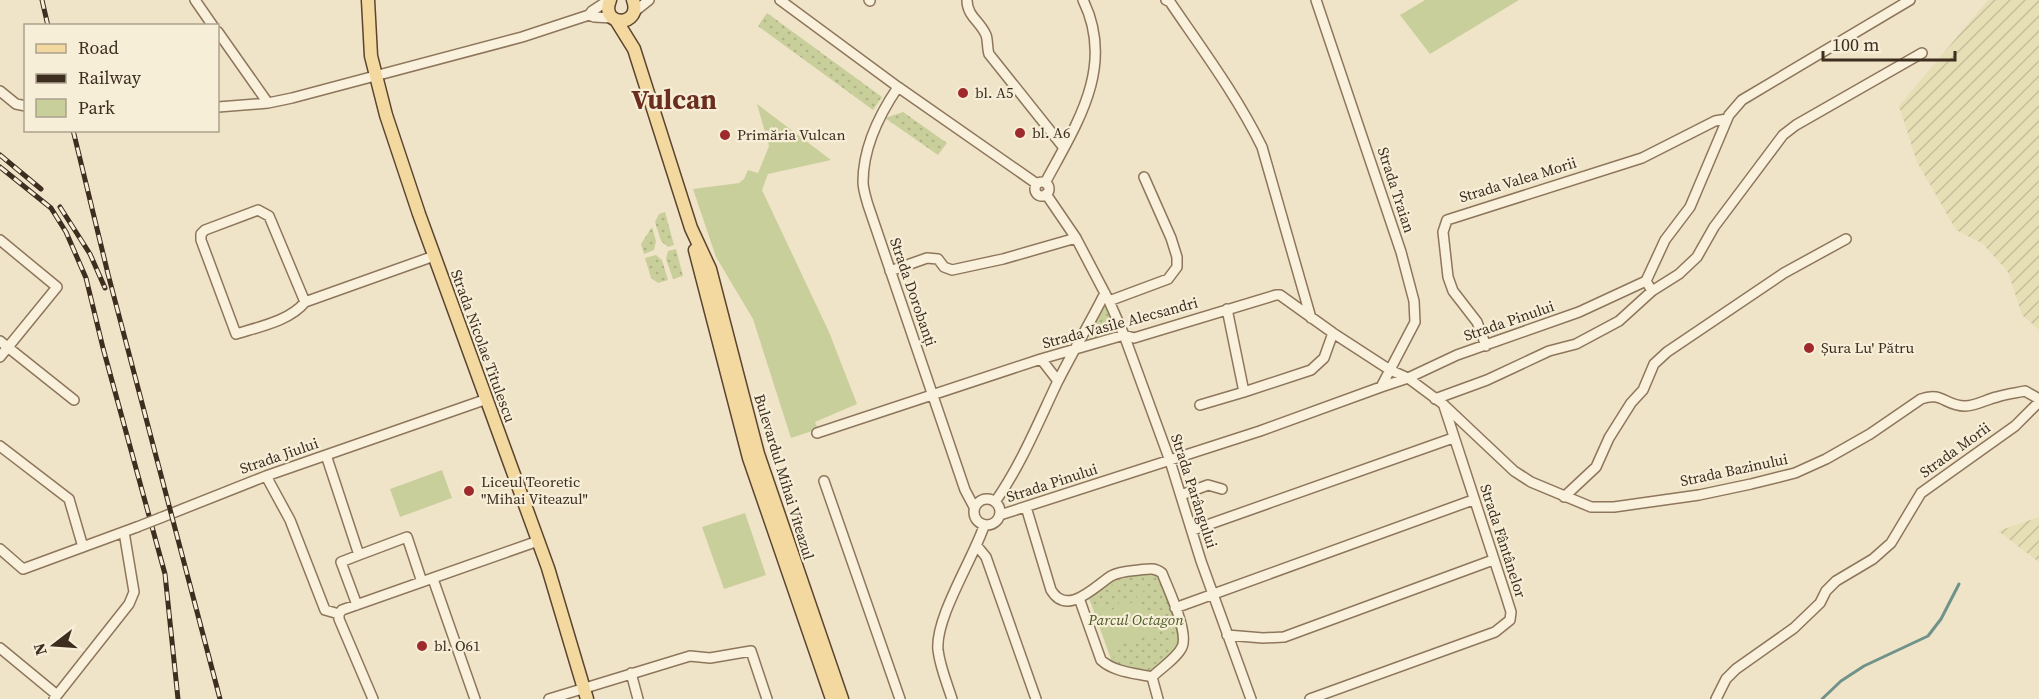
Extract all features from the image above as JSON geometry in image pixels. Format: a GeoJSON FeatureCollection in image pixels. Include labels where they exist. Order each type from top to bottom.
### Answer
{"type":"FeatureCollection","features":[{"type":"Feature","properties":{"kind":"main road","name":"Strada Nicolae Titulescu"},"geometry":{"type":"LineString","coordinates":[[368,0],[370,51],[402,164],[538,541],[585,693]]}},
{"type":"Feature","properties":{"kind":"main road","name":"Bulevardul Mihai Viteazul"},"geometry":{"type":"LineString","coordinates":[[609,0],[608,11],[634,49],[691,228],[700,272],[749,458],[832,699]]}},
{"type":"Feature","properties":{"kind":"main road"},"geometry":{"type":"LineString","coordinates":[[614,19],[626,20],[633,9]]}},
{"type":"Feature","properties":{"kind":"main road","name":"Bulevardul Mihai Viteazul"},"geometry":{"type":"LineString","coordinates":[[633,9],[634,49]]}},
{"type":"Feature","properties":{"kind":"main road","name":"Bulevardul Mihai Viteazul"},"geometry":{"type":"LineString","coordinates":[[691,228],[710,269],[758,454],[842,699]]}},
{"type":"Feature","properties":{"kind":"street"},"geometry":{"type":"LineString","coordinates":[[195,0],[212,24]]}},
{"type":"Feature","properties":{"kind":"street"},"geometry":{"type":"LineString","coordinates":[[219,107],[268,103],[522,37],[589,15],[609,0]]}},
{"type":"Feature","properties":{"kind":"street"},"geometry":{"type":"LineString","coordinates":[[633,9],[649,0]]}},
{"type":"Feature","properties":{"kind":"street"},"geometry":{"type":"LineString","coordinates":[[780,0],[898,87],[1048,188],[1046,194],[1076,238],[1107,297]]}},
{"type":"Feature","properties":{"kind":"street"},"geometry":{"type":"LineString","coordinates":[[967,0],[971,16],[986,35],[989,54],[1064,148]]}},
{"type":"Feature","properties":{"kind":"street"},"geometry":{"type":"LineString","coordinates":[[1166,0],[1170,2],[1234,96],[1262,147],[1311,318]]}},
{"type":"Feature","properties":{"kind":"street","name":"Strada Traian"},"geometry":{"type":"LineString","coordinates":[[1316,0],[1397,241],[1414,302],[1415,322],[1381,387]]}},
{"type":"Feature","properties":{"kind":"street"},"geometry":{"type":"LineString","coordinates":[[1652,291],[1646,282],[1665,240],[1690,207],[1727,119],[1742,100],[1910,0]]}},
{"type":"Feature","properties":{"kind":"street"},"geometry":{"type":"LineString","coordinates":[[1041,184],[1064,148],[1088,96],[1096,62],[1091,20],[1086,1]]}},
{"type":"Feature","properties":{"kind":"street"},"geometry":{"type":"LineString","coordinates":[[589,15],[594,18],[614,19]]}},
{"type":"Feature","properties":{"kind":"street"},"geometry":{"type":"LineString","coordinates":[[219,33],[268,103]]}},
{"type":"Feature","properties":{"kind":"street"},"geometry":{"type":"LineString","coordinates":[[1439,401],[1549,351],[1576,344],[1619,321],[1652,291],[1679,274],[1697,256],[1714,227],[1782,135],[1922,53]]}},
{"type":"Feature","properties":{"kind":"street","name":"Strada Dorobanți"},"geometry":{"type":"LineString","coordinates":[[898,87],[878,117],[870,141],[863,183],[868,205],[932,395],[965,490],[974,507]]}},
{"type":"Feature","properties":{"kind":"street"},"geometry":{"type":"LineString","coordinates":[[0,91],[16,104],[24,106]]}},
{"type":"Feature","properties":{"kind":"street","name":"Strada Valea Morii"},"geometry":{"type":"LineString","coordinates":[[1486,346],[1477,322],[1453,291],[1448,277],[1443,232],[1447,220],[1642,158],[1715,121],[1727,119]]}},
{"type":"Feature","properties":{"kind":"street"},"geometry":{"type":"LineString","coordinates":[[995,502],[1004,490],[1031,439],[1058,381],[1107,297],[1168,279],[1177,267],[1177,257],[1171,238],[1144,177]]}},
{"type":"Feature","properties":{"kind":"street"},"geometry":{"type":"LineString","coordinates":[[305,302],[269,216],[258,210],[205,230],[201,234],[201,240],[236,334],[283,318],[298,311],[305,302],[434,255]]}},
{"type":"Feature","properties":{"kind":"street"},"geometry":{"type":"LineString","coordinates":[[890,271],[927,258],[938,260],[944,267],[952,270],[1003,259],[1076,238]]}},
{"type":"Feature","properties":{"kind":"street"},"geometry":{"type":"LineString","coordinates":[[1564,496],[1596,467],[1609,438],[1631,403],[1643,390],[1654,364],[1667,352],[1784,273],[1846,239]]}},
{"type":"Feature","properties":{"kind":"street"},"geometry":{"type":"LineString","coordinates":[[0,240],[57,287],[0,357]]}},
{"type":"Feature","properties":{"kind":"street","name":"Strada Pinului"},"geometry":{"type":"LineString","coordinates":[[1000,515],[1260,431],[1408,378],[1457,355],[1579,312],[1646,282]]}},
{"type":"Feature","properties":{"kind":"street","name":"Strada Vasile Alecsandri"},"geometry":{"type":"LineString","coordinates":[[817,433],[1041,359],[1124,335],[1134,338],[1276,295],[1281,295],[1333,333],[1390,370],[1408,378],[1439,401]]}},
{"type":"Feature","properties":{"kind":"street","name":"Strada Parângului"},"geometry":{"type":"LineString","coordinates":[[1107,297],[1124,335],[1170,460],[1212,594],[1251,699]]}},
{"type":"Feature","properties":{"kind":"street"},"geometry":{"type":"LineString","coordinates":[[1227,309],[1244,392]]}},
{"type":"Feature","properties":{"kind":"street"},"geometry":{"type":"LineString","coordinates":[[1200,405],[1311,370],[1324,358],[1333,333]]}},
{"type":"Feature","properties":{"kind":"street"},"geometry":{"type":"LineString","coordinates":[[0,341],[74,400]]}},
{"type":"Feature","properties":{"kind":"street"},"geometry":{"type":"LineString","coordinates":[[1041,359],[1058,381]]}},
{"type":"Feature","properties":{"kind":"street","name":"Strada Bazinului"},"geometry":{"type":"LineString","coordinates":[[1439,401],[1514,471],[1531,482],[1591,507],[1614,507],[1699,495],[1795,473],[1826,459],[1870,434],[1930,395],[1949,403],[1966,406],[2025,391],[2039,401]]}},
{"type":"Feature","properties":{"kind":"street","name":"Strada Jiului"},"geometry":{"type":"LineString","coordinates":[[3,552],[23,569],[266,476],[487,399]]}},
{"type":"Feature","properties":{"kind":"street","name":"Strada Fântânelor"},"geometry":{"type":"LineString","coordinates":[[1310,699],[1495,632],[1510,620],[1511,612],[1439,401]]}},
{"type":"Feature","properties":{"kind":"street","name":"Strada Morii"},"geometry":{"type":"LineString","coordinates":[[1716,699],[1726,679],[1737,669],[1794,628],[1820,603],[1826,591],[1836,581],[1873,559],[1890,543],[1921,493],[2015,426],[2039,401]]}},
{"type":"Feature","properties":{"kind":"street"},"geometry":{"type":"LineString","coordinates":[[1193,530],[1453,438]]}},
{"type":"Feature","properties":{"kind":"street"},"geometry":{"type":"LineString","coordinates":[[0,446],[69,499],[83,547]]}},
{"type":"Feature","properties":{"kind":"street"},"geometry":{"type":"LineString","coordinates":[[326,455],[359,555]]}},
{"type":"Feature","properties":{"kind":"street"},"geometry":{"type":"LineString","coordinates":[[266,476],[290,520],[325,610],[339,614]]}},
{"type":"Feature","properties":{"kind":"street"},"geometry":{"type":"LineString","coordinates":[[824,481],[900,699]]}},
{"type":"Feature","properties":{"kind":"street"},"geometry":{"type":"LineString","coordinates":[[1181,495],[1208,485],[1222,489]]}},
{"type":"Feature","properties":{"kind":"street"},"geometry":{"type":"LineString","coordinates":[[984,499],[995,502],[1000,515],[992,525],[984,525],[975,518],[974,507],[984,499]]}},
{"type":"Feature","properties":{"kind":"street"},"geometry":{"type":"LineString","coordinates":[[1175,608],[1473,500]]}},
{"type":"Feature","properties":{"kind":"street"},"geometry":{"type":"LineString","coordinates":[[1026,507],[1051,590],[1055,596],[1068,602],[1079,598],[1119,573],[1152,568],[1162,573],[1184,641],[1181,649],[1152,677]]}},
{"type":"Feature","properties":{"kind":"street"},"geometry":{"type":"LineString","coordinates":[[952,699],[940,658],[938,639],[946,611],[984,525]]}},
{"type":"Feature","properties":{"kind":"street"},"geometry":{"type":"LineString","coordinates":[[0,648],[55,697],[129,604],[134,592],[124,532]]}},
{"type":"Feature","properties":{"kind":"street"},"geometry":{"type":"LineString","coordinates":[[357,605],[342,562],[407,537],[422,582]]}},
{"type":"Feature","properties":{"kind":"street"},"geometry":{"type":"LineString","coordinates":[[373,699],[339,619],[342,610],[538,541]]}},
{"type":"Feature","properties":{"kind":"street"},"geometry":{"type":"LineString","coordinates":[[976,546],[986,557],[1036,699]]}},
{"type":"Feature","properties":{"kind":"street"},"geometry":{"type":"LineString","coordinates":[[0,563],[3,552]]}},
{"type":"Feature","properties":{"kind":"street"},"geometry":{"type":"LineString","coordinates":[[1227,635],[1284,637],[1493,560]]}},
{"type":"Feature","properties":{"kind":"street"},"geometry":{"type":"LineString","coordinates":[[433,579],[476,699]]}},
{"type":"Feature","properties":{"kind":"street"},"geometry":{"type":"LineString","coordinates":[[1079,598],[1101,660],[1114,669],[1152,677]]}},
{"type":"Feature","properties":{"kind":"street"},"geometry":{"type":"LineString","coordinates":[[549,699],[585,693],[631,673],[690,656],[710,658],[751,651],[767,699]]}},
{"type":"Feature","properties":{"kind":"street"},"geometry":{"type":"LineString","coordinates":[[631,673],[638,699]]}},
{"type":"Feature","properties":{"kind":"street"},"geometry":{"type":"LineString","coordinates":[[1152,677],[1158,699]]}},
{"type":"Feature","properties":{"kind":"shaded area"},"geometry":{"type":"Polygon","coordinates":[[[1988,0],[2039,0],[2039,330],[2022,315],[2008,272],[1982,243],[1956,230],[1917,162],[1899,106],[1988,0]]]}},
{"type":"Feature","properties":{"kind":"shaded area"},"geometry":{"type":"Polygon","coordinates":[[[2039,517],[2039,562],[1998,531],[2039,517]]]}},
{"type":"Feature","properties":{"kind":"green space"},"geometry":{"type":"Polygon","coordinates":[[[1425,0],[1519,0],[1430,54],[1400,15],[1425,0]]]}},
{"type":"Feature","properties":{"kind":"green space"},"geometry":{"type":"Polygon","coordinates":[[[767,13],[882,97],[873,110],[758,26],[767,13]]]}},
{"type":"Feature","properties":{"kind":"green space"},"geometry":{"type":"Polygon","coordinates":[[[757,104],[831,160],[768,174],[762,190],[829,332],[857,404],[815,422],[818,429],[791,438],[753,319],[716,257],[693,189],[739,183],[744,179],[748,170],[758,173],[769,146],[757,104]]]}},
{"type":"Feature","properties":{"kind":"green space"},"geometry":{"type":"Polygon","coordinates":[[[903,112],[947,143],[938,155],[885,118],[903,112]]]}},
{"type":"Feature","properties":{"kind":"green space"},"geometry":{"type":"Polygon","coordinates":[[[665,212],[674,245],[668,247],[661,241],[655,222],[659,214],[665,212]]]}},
{"type":"Feature","properties":{"kind":"green space"},"geometry":{"type":"Polygon","coordinates":[[[652,227],[656,241],[654,250],[644,254],[641,244],[652,227]]]}},
{"type":"Feature","properties":{"kind":"green space"},"geometry":{"type":"Polygon","coordinates":[[[676,249],[683,276],[673,279],[666,259],[668,251],[676,249]]]}},
{"type":"Feature","properties":{"kind":"green space"},"geometry":{"type":"Polygon","coordinates":[[[656,255],[662,260],[668,280],[658,283],[651,278],[645,258],[656,255]]]}},
{"type":"Feature","properties":{"kind":"green space"},"geometry":{"type":"Polygon","coordinates":[[[1104,307],[1108,308],[1113,328],[1091,339],[1089,336],[1104,307]]]}},
{"type":"Feature","properties":{"kind":"green space"},"geometry":{"type":"Polygon","coordinates":[[[442,470],[452,498],[400,517],[390,489],[442,470]]]}},
{"type":"Feature","properties":{"kind":"green space"},"geometry":{"type":"Polygon","coordinates":[[[745,513],[766,575],[724,589],[702,527],[745,513]]]}},
{"type":"Feature","properties":{"kind":"green space","name":"Parcul Octagon"},"geometry":{"type":"Polygon","coordinates":[[[1148,571],[1159,575],[1180,634],[1178,650],[1113,665],[1089,598],[1114,579],[1148,571]]]}},
{"type":"Feature","properties":{"kind":"green space"},"geometry":{"type":"Polygon","coordinates":[[[1148,571],[1134,603],[1122,603],[1114,579],[1148,571]]]}},
{"type":"Feature","properties":{"kind":"green space"},"geometry":{"type":"Polygon","coordinates":[[[1152,572],[1159,575],[1171,607],[1146,615],[1137,605],[1152,572]]]}},
{"type":"Feature","properties":{"kind":"green space"},"geometry":{"type":"Polygon","coordinates":[[[1111,581],[1119,604],[1110,612],[1090,602],[1089,598],[1111,581]]]}},
{"type":"Feature","properties":{"kind":"green space"},"geometry":{"type":"Polygon","coordinates":[[[1172,611],[1180,634],[1179,646],[1146,630],[1147,618],[1172,611]]]}},
{"type":"Feature","properties":{"kind":"green space"},"geometry":{"type":"Polygon","coordinates":[[[1144,633],[1178,650],[1153,671],[1113,665],[1111,662],[1121,641],[1134,641],[1144,633]]]}},
{"type":"Feature","properties":{"kind":"waterway"},"geometry":{"type":"LineString","coordinates":[[1822,699],[1841,681],[1864,666],[1928,636],[1941,619],[1959,584]]}},
{"type":"Feature","properties":{"kind":"railway"},"geometry":{"type":"LineString","coordinates":[[42,0],[48,24]]}},
{"type":"Feature","properties":{"kind":"railway"},"geometry":{"type":"LineString","coordinates":[[73,132],[108,274],[220,699]]}},
{"type":"Feature","properties":{"kind":"railway"},"geometry":{"type":"LineString","coordinates":[[0,155],[41,189]]}},
{"type":"Feature","properties":{"kind":"railway"},"geometry":{"type":"LineString","coordinates":[[0,167],[51,208],[66,232],[86,278],[165,574],[178,699]]}},
{"type":"Feature","properties":{"kind":"railway"},"geometry":{"type":"LineString","coordinates":[[60,207],[90,254],[105,288]]}},
{"type":"Feature","properties":{"kind":"place","name":"bl. A5"},"geometry":{"type":"Point","coordinates":[963,93]}},
{"type":"Feature","properties":{"kind":"place","name":"bl. A6"},"geometry":{"type":"Point","coordinates":[1020,133]}},
{"type":"Feature","properties":{"kind":"place","name":"Primăria Vulcan"},"geometry":{"type":"Point","coordinates":[725,135]}},
{"type":"Feature","properties":{"kind":"place","name":"Șura Lu' Pătru"},"geometry":{"type":"Point","coordinates":[1809,348]}},
{"type":"Feature","properties":{"kind":"place","name":"Liceul Teoretic \"Mihai Viteazul\""},"geometry":{"type":"Point","coordinates":[469,491]}},
{"type":"Feature","properties":{"kind":"place","name":"bl. O61"},"geometry":{"type":"Point","coordinates":[422,646]}},
{"type":"Feature","properties":{"kind":"district","name":"Vulcan"},"geometry":{"type":"Point","coordinates":[674,100]}}]}
